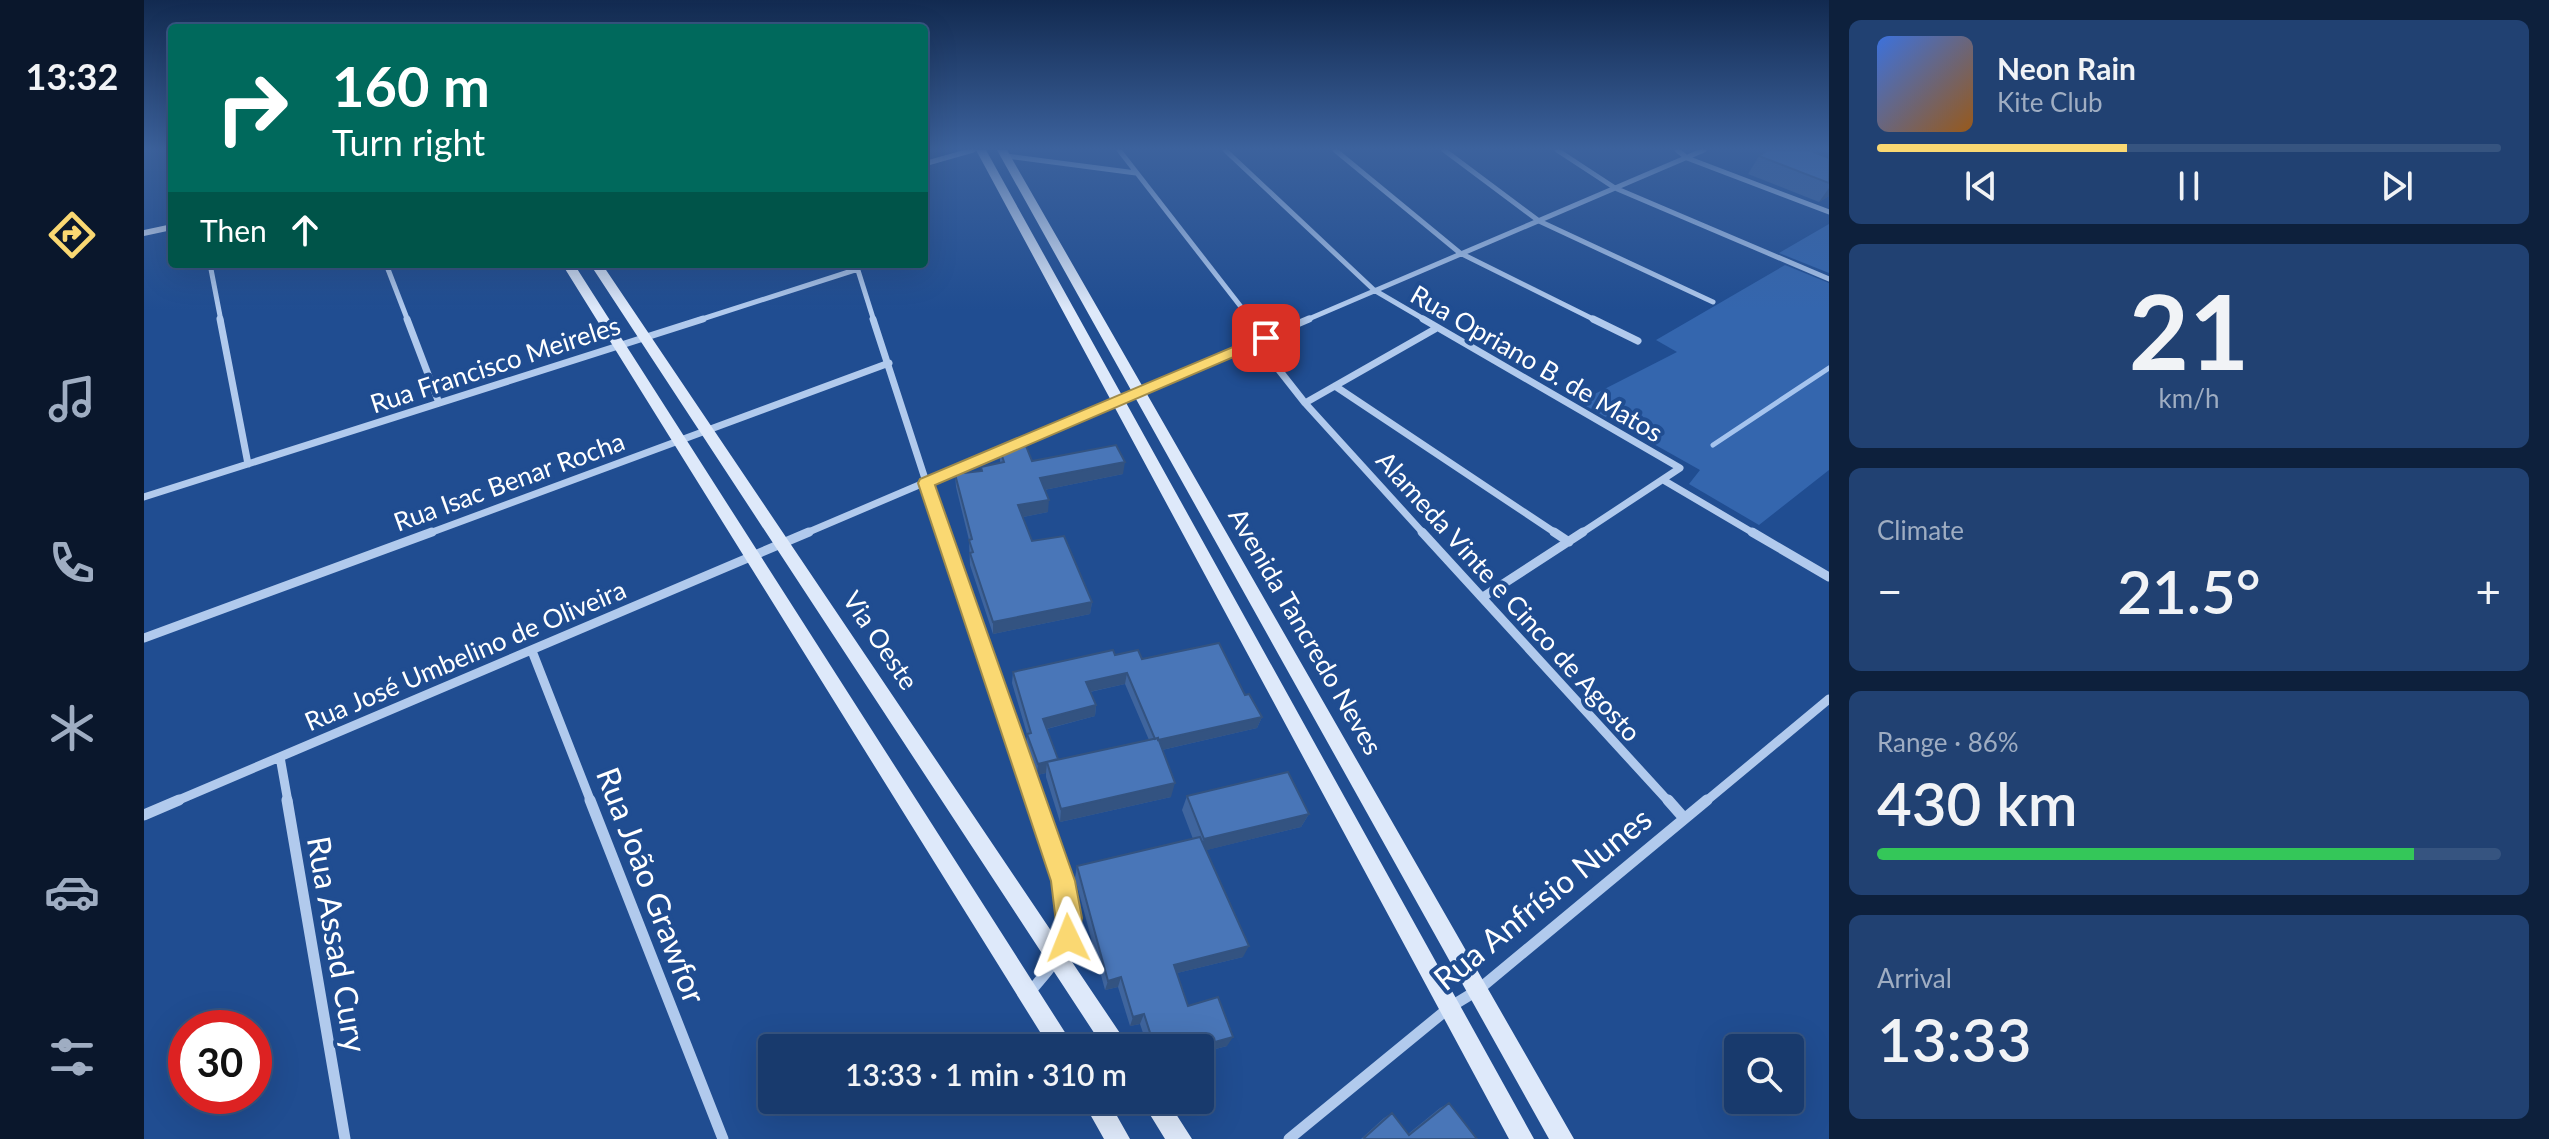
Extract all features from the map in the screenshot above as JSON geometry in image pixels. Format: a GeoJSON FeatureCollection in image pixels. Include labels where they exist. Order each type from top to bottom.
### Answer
{"type":"FeatureCollection","features":[{"type":"Feature","properties":{"kind":"street","name":"Avenida Tancredo Neves"},"geometry":{"type":"LineString","coordinates":[[1010,203],[1522,1139]]}},
{"type":"Feature","properties":{"kind":"street","name":"Avenida Tancredo Neves"},"geometry":{"type":"LineString","coordinates":[[1032,203],[1445,926],[1562,1139]]}},
{"type":"Feature","properties":{"kind":"street","name":"Alameda Vinte e Cinco de Agosto"},"geometry":{"type":"LineString","coordinates":[[1159,203],[1262,340],[1305,403],[1683,817]]}},
{"type":"Feature","properties":{"kind":"street","name":"Rua Opriano B. de Matos"},"geometry":{"type":"LineString","coordinates":[[1282,203],[1374,290],[1435,329],[1680,468],[1665,481],[1829,577]]}},
{"type":"Feature","properties":{"kind":"street"},"geometry":{"type":"LineString","coordinates":[[1400,203],[1460,253],[1638,341]]}},
{"type":"Feature","properties":{"kind":"street"},"geometry":{"type":"LineString","coordinates":[[1515,203],[1539,221],[1713,302]]}},
{"type":"Feature","properties":{"kind":"street","name":"Rua José Umbelino de Oliveira"},"geometry":{"type":"LineString","coordinates":[[144,815],[1580,203]]}},
{"type":"Feature","properties":{"kind":"street"},"geometry":{"type":"LineString","coordinates":[[1651,203],[1829,279]]}},
{"type":"Feature","properties":{"kind":"street"},"geometry":{"type":"LineString","coordinates":[[1806,203],[1829,212]]}},
{"type":"Feature","properties":{"kind":"street"},"geometry":{"type":"LineString","coordinates":[[144,233],[168,228]]}},
{"type":"Feature","properties":{"kind":"street"},"geometry":{"type":"LineString","coordinates":[[211,268],[248,464]]}},
{"type":"Feature","properties":{"kind":"street"},"geometry":{"type":"LineString","coordinates":[[388,268],[439,403]]}},
{"type":"Feature","properties":{"kind":"street"},"geometry":{"type":"LineString","coordinates":[[576,268],[618,346],[676,440],[1054,1034]]}},
{"type":"Feature","properties":{"kind":"street","name":"Via Oeste"},"geometry":{"type":"LineString","coordinates":[[599,268],[1109,1034]]}},
{"type":"Feature","properties":{"kind":"street","name":"Rua Francisco Meireles"},"geometry":{"type":"LineString","coordinates":[[144,497],[646,337],[851,268]]}},
{"type":"Feature","properties":{"kind":"street"},"geometry":{"type":"LineString","coordinates":[[858,268],[926,483],[1063,881],[1070,918],[1068,938],[1058,958],[1029,993]]}},
{"type":"Feature","properties":{"kind":"street"},"geometry":{"type":"LineString","coordinates":[[1305,403],[1435,329]]}},
{"type":"Feature","properties":{"kind":"street","name":"Rua Isac Benar Rocha"},"geometry":{"type":"LineString","coordinates":[[144,638],[889,363]]}},
{"type":"Feature","properties":{"kind":"street"},"geometry":{"type":"LineString","coordinates":[[1335,386],[1569,542]]}},
{"type":"Feature","properties":{"kind":"street"},"geometry":{"type":"LineString","coordinates":[[1483,597],[1665,481]]}},
{"type":"Feature","properties":{"kind":"street","name":"Rua João Grawfor"},"geometry":{"type":"LineString","coordinates":[[532,651],[723,1139]]}},
{"type":"Feature","properties":{"kind":"street","name":"Rua Anfrísio Nunes"},"geometry":{"type":"LineString","coordinates":[[1289,1139],[1450,1007],[1478,990],[1829,699]]}},
{"type":"Feature","properties":{"kind":"street","name":"Rua Assad Cury"},"geometry":{"type":"LineString","coordinates":[[280,757],[345,1139]]}},
{"type":"Feature","properties":{"kind":"street"},"geometry":{"type":"LineString","coordinates":[[1103,1114],[1118,1139]]}},
{"type":"Feature","properties":{"kind":"street"},"geometry":{"type":"LineString","coordinates":[[1163,1114],[1180,1139]]}},
{"type":"Feature","properties":{"kind":"shaded area"},"geometry":{"type":"Polygon","coordinates":[[[1829,224],[1829,273],[1779,253],[1829,224]]]}},
{"type":"Feature","properties":{"kind":"shaded area"},"geometry":{"type":"Polygon","coordinates":[[[1785,265],[1829,283],[1829,470],[1759,525],[1689,484],[1700,470],[1579,402],[1677,352],[1656,340],[1785,265]]]}},
{"type":"Feature","properties":{"kind":"building"},"geometry":{"type":"Polygon","coordinates":[[[1116,445],[1125,462],[1040,478],[1049,500],[1018,505],[1032,541],[1064,536],[1092,602],[993,622],[970,553],[973,552],[969,540],[972,539],[955,474],[982,471],[981,467],[1004,462],[1000,450],[1026,446],[1032,461],[1116,445]]]}},
{"type":"Feature","properties":{"kind":"building"},"geometry":{"type":"Polygon","coordinates":[[[1219,643],[1245,695],[1249,694],[1262,717],[1158,740],[1127,673],[1086,682],[1096,705],[1043,719],[1058,759],[1038,764],[1027,734],[1031,733],[1013,672],[1113,650],[1115,655],[1138,650],[1142,659],[1219,643]]]}},
{"type":"Feature","properties":{"kind":"building"},"geometry":{"type":"Polygon","coordinates":[[[1158,738],[1175,783],[1061,809],[1047,762],[1158,738]]]}},
{"type":"Feature","properties":{"kind":"building"},"geometry":{"type":"Polygon","coordinates":[[[1288,772],[1309,814],[1204,839],[1187,796],[1288,772]]]}},
{"type":"Feature","properties":{"kind":"building"},"geometry":{"type":"Polygon","coordinates":[[[1200,837],[1249,946],[1174,965],[1188,1006],[1218,997],[1233,1037],[1214,1042],[1214,1034],[1150,1034],[1144,1014],[1133,1017],[1121,977],[1108,981],[1077,866],[1200,837]]]}},
{"type":"Feature","properties":{"kind":"building"},"geometry":{"type":"Polygon","coordinates":[[[1449,1103],[1477,1139],[1364,1138],[1392,1113],[1409,1135],[1449,1103]]]}},
{"type":"Feature","properties":{"kind":"waterway"},"geometry":{"type":"LineString","coordinates":[[1713,445],[1829,368]]}},
{"type":"Feature","properties":{"kind":"route"},"geometry":{"type":"LineString","coordinates":[[1068,938],[1070,918],[1063,881],[926,483],[1266,338]]}}]}
